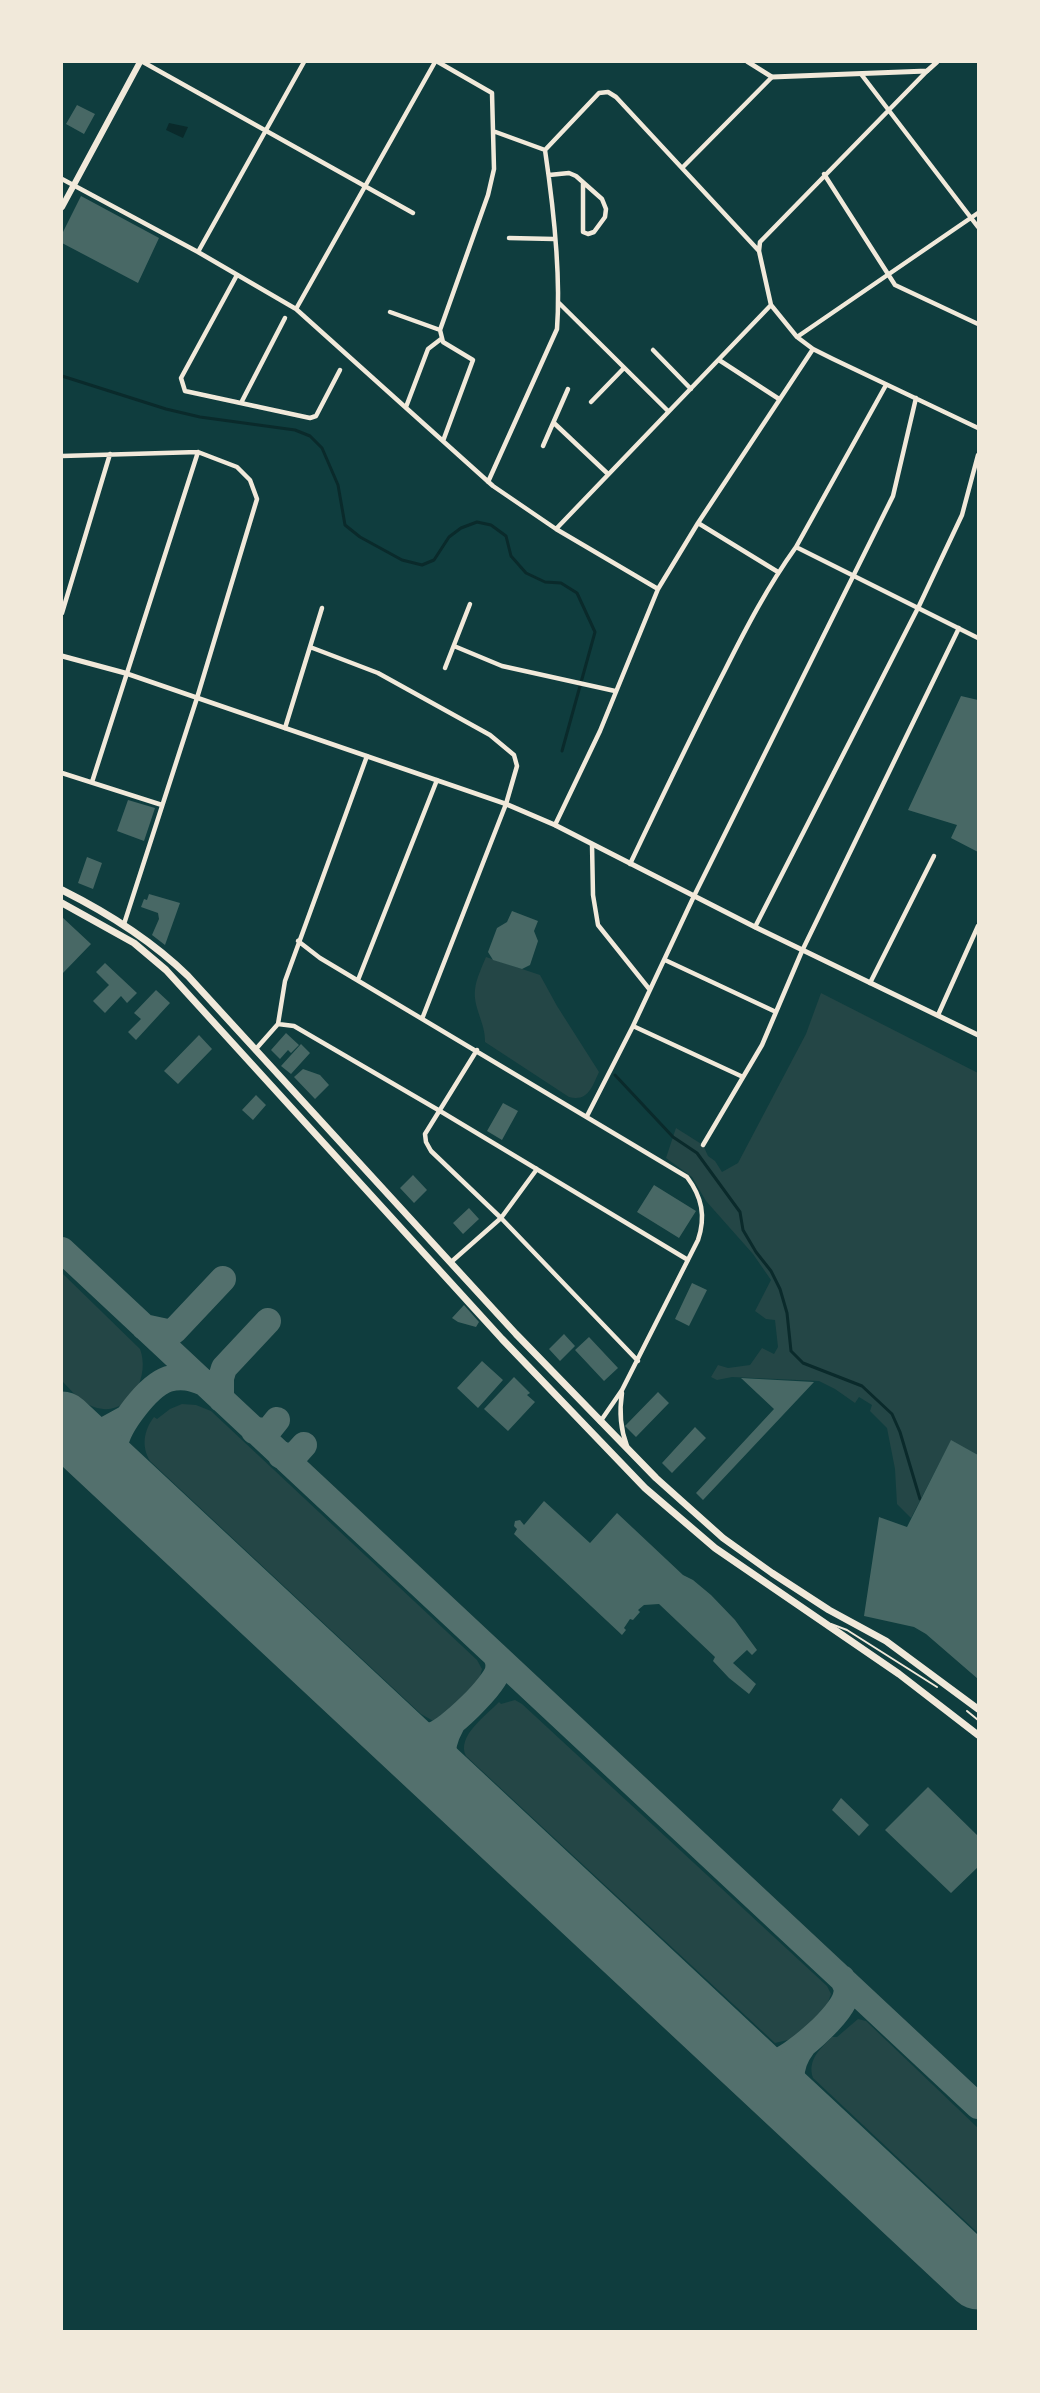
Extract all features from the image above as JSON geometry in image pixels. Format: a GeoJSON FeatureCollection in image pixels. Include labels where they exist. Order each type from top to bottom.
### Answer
{"type":"FeatureCollection","features":[{"type":"Feature","properties":{"kind":"main road"},"geometry":{"type":"LineString","coordinates":[[62,207],[142,62]]}},
{"type":"Feature","properties":{"kind":"main road"},"geometry":{"type":"LineString","coordinates":[[62,890],[124,924],[162,951],[188,976],[516,1334],[656,1478],[723,1538],[820,1604],[911,1657],[978,1709]]}},
{"type":"Feature","properties":{"kind":"main road"},"geometry":{"type":"LineString","coordinates":[[62,903],[134,943],[166,970],[502,1339],[645,1488],[715,1548],[899,1674],[978,1735]]}},
{"type":"Feature","properties":{"kind":"street"},"geometry":{"type":"LineString","coordinates":[[142,62],[413,213]]}},
{"type":"Feature","properties":{"kind":"street"},"geometry":{"type":"LineString","coordinates":[[198,252],[304,62]]}},
{"type":"Feature","properties":{"kind":"street"},"geometry":{"type":"LineString","coordinates":[[296,309],[436,62],[492,93],[494,169],[488,195],[440,330],[441,339]]}},
{"type":"Feature","properties":{"kind":"street"},"geometry":{"type":"LineString","coordinates":[[748,62],[772,77],[927,71]]}},
{"type":"Feature","properties":{"kind":"street"},"geometry":{"type":"LineString","coordinates":[[937,62],[891,111],[824,174],[760,242],[759,251],[771,305],[797,337],[813,349],[978,428]]}},
{"type":"Feature","properties":{"kind":"street"},"geometry":{"type":"LineString","coordinates":[[861,74],[978,227]]}},
{"type":"Feature","properties":{"kind":"street"},"geometry":{"type":"LineString","coordinates":[[682,168],[772,77]]}},
{"type":"Feature","properties":{"kind":"street"},"geometry":{"type":"LineString","coordinates":[[545,150],[599,93],[608,92],[616,97],[759,251]]}},
{"type":"Feature","properties":{"kind":"street"},"geometry":{"type":"LineString","coordinates":[[493,131],[545,150]]}},
{"type":"Feature","properties":{"kind":"street"},"geometry":{"type":"LineString","coordinates":[[488,482],[557,329],[559,303],[545,150]]}},
{"type":"Feature","properties":{"kind":"street"},"geometry":{"type":"LineString","coordinates":[[549,174],[569,173],[584,183],[602,199],[606,209],[605,218],[594,232],[588,234],[583,232],[584,183]]}},
{"type":"Feature","properties":{"kind":"street"},"geometry":{"type":"LineString","coordinates":[[824,174],[898,288],[978,324]]}},
{"type":"Feature","properties":{"kind":"street"},"geometry":{"type":"LineString","coordinates":[[62,179],[198,252],[296,309],[488,482],[556,529],[658,589]]}},
{"type":"Feature","properties":{"kind":"street"},"geometry":{"type":"LineString","coordinates":[[797,337],[978,213]]}},
{"type":"Feature","properties":{"kind":"street"},"geometry":{"type":"LineString","coordinates":[[509,238],[554,238]]}},
{"type":"Feature","properties":{"kind":"street"},"geometry":{"type":"LineString","coordinates":[[237,275],[181,378],[185,391],[310,418],[316,416],[340,370]]}},
{"type":"Feature","properties":{"kind":"street"},"geometry":{"type":"LineString","coordinates":[[559,303],[668,411]]}},
{"type":"Feature","properties":{"kind":"street"},"geometry":{"type":"LineString","coordinates":[[556,529],[771,305]]}},
{"type":"Feature","properties":{"kind":"street"},"geometry":{"type":"LineString","coordinates":[[390,312],[440,330]]}},
{"type":"Feature","properties":{"kind":"street"},"geometry":{"type":"LineString","coordinates":[[241,403],[285,318]]}},
{"type":"Feature","properties":{"kind":"street"},"geometry":{"type":"LineString","coordinates":[[406,407],[428,349],[441,339]]}},
{"type":"Feature","properties":{"kind":"street"},"geometry":{"type":"LineString","coordinates":[[441,339],[473,360],[443,441]]}},
{"type":"Feature","properties":{"kind":"street"},"geometry":{"type":"LineString","coordinates":[[555,825],[600,731],[658,589],[698,523],[813,349]]}},
{"type":"Feature","properties":{"kind":"street"},"geometry":{"type":"LineString","coordinates":[[653,350],[691,389]]}},
{"type":"Feature","properties":{"kind":"street"},"geometry":{"type":"LineString","coordinates":[[719,360],[779,399]]}},
{"type":"Feature","properties":{"kind":"street"},"geometry":{"type":"LineString","coordinates":[[591,402],[624,368]]}},
{"type":"Feature","properties":{"kind":"street"},"geometry":{"type":"LineString","coordinates":[[630,864],[699,719],[778,572],[796,547],[886,385]]}},
{"type":"Feature","properties":{"kind":"street"},"geometry":{"type":"LineString","coordinates":[[543,446],[568,389]]}},
{"type":"Feature","properties":{"kind":"street"},"geometry":{"type":"LineString","coordinates":[[587,1116],[893,496],[916,398]]}},
{"type":"Feature","properties":{"kind":"street"},"geometry":{"type":"LineString","coordinates":[[554,423],[608,474]]}},
{"type":"Feature","properties":{"kind":"street"},"geometry":{"type":"LineString","coordinates":[[92,782],[125,673],[198,452]]}},
{"type":"Feature","properties":{"kind":"street"},"geometry":{"type":"LineString","coordinates":[[62,456],[198,452],[237,467],[250,480],[257,499],[197,698],[124,924]]}},
{"type":"Feature","properties":{"kind":"street"},"geometry":{"type":"LineString","coordinates":[[62,613],[110,454]]}},
{"type":"Feature","properties":{"kind":"street"},"geometry":{"type":"LineString","coordinates":[[755,927],[919,606],[962,515],[978,455]]}},
{"type":"Feature","properties":{"kind":"street"},"geometry":{"type":"LineString","coordinates":[[698,523],[778,572]]}},
{"type":"Feature","properties":{"kind":"street"},"geometry":{"type":"LineString","coordinates":[[796,547],[919,606],[978,638]]}},
{"type":"Feature","properties":{"kind":"street"},"geometry":{"type":"LineString","coordinates":[[445,668],[470,604]]}},
{"type":"Feature","properties":{"kind":"street"},"geometry":{"type":"LineString","coordinates":[[285,728],[322,608]]}},
{"type":"Feature","properties":{"kind":"street"},"geometry":{"type":"LineString","coordinates":[[703,1145],[762,1045],[802,951],[959,628]]}},
{"type":"Feature","properties":{"kind":"street"},"geometry":{"type":"LineString","coordinates":[[454,646],[502,666],[615,691]]}},
{"type":"Feature","properties":{"kind":"street"},"geometry":{"type":"LineString","coordinates":[[310,648],[378,673],[490,735],[514,755],[517,766],[506,804],[422,1019]]}},
{"type":"Feature","properties":{"kind":"street"},"geometry":{"type":"LineString","coordinates":[[62,656],[125,673],[506,804],[555,825],[802,951],[978,1035]]}},
{"type":"Feature","properties":{"kind":"street"},"geometry":{"type":"LineString","coordinates":[[255,1050],[278,1024],[285,981],[367,756]]}},
{"type":"Feature","properties":{"kind":"street"},"geometry":{"type":"LineString","coordinates":[[62,773],[162,805]]}},
{"type":"Feature","properties":{"kind":"street"},"geometry":{"type":"LineString","coordinates":[[358,980],[437,780]]}},
{"type":"Feature","properties":{"kind":"street"},"geometry":{"type":"LineString","coordinates":[[592,844],[593,894],[598,925],[650,990]]}},
{"type":"Feature","properties":{"kind":"street"},"geometry":{"type":"LineString","coordinates":[[870,983],[934,856]]}},
{"type":"Feature","properties":{"kind":"street"},"geometry":{"type":"LineString","coordinates":[[938,1015],[978,926]]}},
{"type":"Feature","properties":{"kind":"street"},"geometry":{"type":"LineString","coordinates":[[298,942],[687,1177],[699,1198],[703,1221],[698,1240],[638,1361],[600,1422]]}},
{"type":"Feature","properties":{"kind":"street"},"geometry":{"type":"LineString","coordinates":[[665,960],[776,1012]]}},
{"type":"Feature","properties":{"kind":"street"},"geometry":{"type":"LineString","coordinates":[[278,1024],[294,1026],[688,1260]]}},
{"type":"Feature","properties":{"kind":"street"},"geometry":{"type":"LineString","coordinates":[[633,1026],[743,1077]]}},
{"type":"Feature","properties":{"kind":"street"},"geometry":{"type":"LineString","coordinates":[[477,1050],[425,1134],[426,1142],[432,1151],[501,1218],[638,1361]]}},
{"type":"Feature","properties":{"kind":"street"},"geometry":{"type":"LineString","coordinates":[[450,1263],[501,1218],[537,1169]]}},
{"type":"Feature","properties":{"kind":"street"},"geometry":{"type":"LineString","coordinates":[[622,1390],[621,1431],[628,1450]]}},
{"type":"Feature","properties":{"kind":"lane"},"geometry":{"type":"LineString","coordinates":[[820,1620],[847,1630],[937,1687]]}},
{"type":"Feature","properties":{"kind":"lane"},"geometry":{"type":"LineString","coordinates":[[967,1711],[978,1720]]}},
{"type":"Feature","properties":{"kind":"shaded area"},"geometry":{"type":"Polygon","coordinates":[[[169,123],[188,127],[183,138],[166,130],[169,123]]]}},
{"type":"Feature","properties":{"kind":"shaded area"},"geometry":{"type":"Polygon","coordinates":[[[486,957],[540,975],[599,1072],[585,1095],[569,1097],[485,1042],[475,990],[486,957]]]}},
{"type":"Feature","properties":{"kind":"shaded area"},"geometry":{"type":"Polygon","coordinates":[[[821,993],[978,1073],[978,1455],[951,1441],[911,1518],[897,1504],[895,1469],[887,1428],[870,1411],[872,1405],[859,1397],[855,1403],[819,1381],[732,1377],[717,1380],[711,1377],[718,1365],[728,1368],[750,1365],[762,1348],[774,1354],[778,1347],[775,1320],[766,1319],[755,1311],[771,1280],[753,1254],[706,1201],[692,1177],[666,1158],[676,1128],[703,1145],[708,1156],[715,1161],[722,1172],[738,1163],[806,1034],[821,993]]]}},
{"type":"Feature","properties":{"kind":"shaded area"},"geometry":{"type":"Polygon","coordinates":[[[62,1273],[140,1349],[143,1360],[139,1383],[126,1402],[117,1407],[106,1409],[89,1405],[76,1396],[62,1381],[62,1273]]]}},
{"type":"Feature","properties":{"kind":"shaded area"},"geometry":{"type":"Polygon","coordinates":[[[182,1404],[196,1405],[211,1411],[477,1660],[482,1669],[474,1687],[476,1689],[448,1718],[435,1722],[421,1714],[150,1461],[145,1444],[146,1433],[151,1422],[154,1417],[157,1419],[170,1409],[182,1404]]]}},
{"type":"Feature","properties":{"kind":"shaded area"},"geometry":{"type":"Polygon","coordinates":[[[515,1700],[827,1986],[831,1994],[826,2008],[796,2038],[775,2043],[466,1756],[465,1741],[474,1726],[499,1702],[501,1704],[515,1700]]]}},
{"type":"Feature","properties":{"kind":"shaded area"},"geometry":{"type":"Polygon","coordinates":[[[858,2019],[866,2021],[978,2128],[978,2233],[813,2078],[813,2060],[819,2050],[832,2037],[837,2037],[858,2019]]]}},
{"type":"Feature","properties":{"kind":"building"},"geometry":{"type":"Polygon","coordinates":[[[77,105],[95,114],[84,134],[66,124],[77,105]]]}},
{"type":"Feature","properties":{"kind":"building"},"geometry":{"type":"Polygon","coordinates":[[[81,196],[159,238],[138,283],[62,243],[62,234],[81,196]]]}},
{"type":"Feature","properties":{"kind":"building"},"geometry":{"type":"Polygon","coordinates":[[[961,696],[978,700],[978,852],[951,838],[957,825],[908,810],[961,696]]]}},
{"type":"Feature","properties":{"kind":"building"},"geometry":{"type":"Polygon","coordinates":[[[128,800],[155,808],[144,841],[117,831],[128,800]]]}},
{"type":"Feature","properties":{"kind":"building"},"geometry":{"type":"Polygon","coordinates":[[[87,857],[102,863],[93,889],[78,883],[87,857]]]}},
{"type":"Feature","properties":{"kind":"building"},"geometry":{"type":"Polygon","coordinates":[[[149,894],[180,903],[165,945],[152,935],[159,919],[158,913],[141,907],[149,894]]]}},
{"type":"Feature","properties":{"kind":"building"},"geometry":{"type":"Polygon","coordinates":[[[512,911],[538,921],[534,931],[538,941],[530,965],[522,969],[493,960],[488,952],[497,928],[507,922],[512,911]]]}},
{"type":"Feature","properties":{"kind":"building"},"geometry":{"type":"Polygon","coordinates":[[[62,917],[91,944],[62,974],[62,917]]]}},
{"type":"Feature","properties":{"kind":"building"},"geometry":{"type":"Polygon","coordinates":[[[105,963],[137,993],[127,1003],[121,996],[105,1013],[93,1001],[109,985],[96,972],[105,963]]]}},
{"type":"Feature","properties":{"kind":"building"},"geometry":{"type":"Polygon","coordinates":[[[156,990],[170,1003],[136,1040],[128,1032],[141,1019],[134,1013],[156,990]]]}},
{"type":"Feature","properties":{"kind":"building"},"geometry":{"type":"Polygon","coordinates":[[[286,1033],[299,1045],[291,1053],[288,1050],[280,1059],[271,1050],[286,1033]]]}},
{"type":"Feature","properties":{"kind":"building"},"geometry":{"type":"Polygon","coordinates":[[[199,1035],[212,1049],[178,1084],[164,1071],[199,1035]]]}},
{"type":"Feature","properties":{"kind":"building"},"geometry":{"type":"Polygon","coordinates":[[[301,1044],[310,1053],[291,1074],[281,1066],[301,1044]]]}},
{"type":"Feature","properties":{"kind":"building"},"geometry":{"type":"Polygon","coordinates":[[[303,1069],[320,1075],[329,1085],[315,1099],[294,1077],[303,1069]]]}},
{"type":"Feature","properties":{"kind":"building"},"geometry":{"type":"Polygon","coordinates":[[[256,1095],[266,1105],[253,1120],[242,1110],[256,1095]]]}},
{"type":"Feature","properties":{"kind":"building"},"geometry":{"type":"Polygon","coordinates":[[[503,1103],[518,1111],[502,1140],[487,1131],[503,1103]]]}},
{"type":"Feature","properties":{"kind":"building"},"geometry":{"type":"Polygon","coordinates":[[[413,1175],[427,1190],[414,1203],[400,1188],[413,1175]]]}},
{"type":"Feature","properties":{"kind":"building"},"geometry":{"type":"Polygon","coordinates":[[[654,1185],[696,1211],[679,1238],[637,1212],[654,1185]]]}},
{"type":"Feature","properties":{"kind":"building"},"geometry":{"type":"Polygon","coordinates":[[[469,1208],[479,1219],[463,1234],[453,1223],[469,1208]]]}},
{"type":"Feature","properties":{"kind":"building"},"geometry":{"type":"Polygon","coordinates":[[[692,1283],[707,1290],[689,1326],[675,1319],[692,1283]]]}},
{"type":"Feature","properties":{"kind":"building"},"geometry":{"type":"Polygon","coordinates":[[[464,1305],[479,1322],[476,1327],[452,1318],[464,1305]]]}},
{"type":"Feature","properties":{"kind":"building"},"geometry":{"type":"Polygon","coordinates":[[[564,1334],[575,1346],[560,1361],[549,1349],[564,1334]]]}},
{"type":"Feature","properties":{"kind":"building"},"geometry":{"type":"Polygon","coordinates":[[[589,1337],[618,1368],[604,1381],[575,1350],[589,1337]]]}},
{"type":"Feature","properties":{"kind":"building"},"geometry":{"type":"Polygon","coordinates":[[[482,1361],[503,1380],[478,1408],[457,1388],[482,1361]]]}},
{"type":"Feature","properties":{"kind":"building"},"geometry":{"type":"Polygon","coordinates":[[[514,1377],[530,1393],[527,1395],[535,1402],[508,1431],[484,1409],[514,1377]]]}},
{"type":"Feature","properties":{"kind":"building"},"geometry":{"type":"Polygon","coordinates":[[[741,1378],[814,1382],[703,1500],[696,1493],[774,1409],[741,1378]]]}},
{"type":"Feature","properties":{"kind":"building"},"geometry":{"type":"Polygon","coordinates":[[[658,1392],[669,1403],[636,1437],[625,1426],[658,1392]]]}},
{"type":"Feature","properties":{"kind":"building"},"geometry":{"type":"Polygon","coordinates":[[[695,1427],[706,1438],[672,1473],[662,1463],[695,1427]]]}},
{"type":"Feature","properties":{"kind":"building"},"geometry":{"type":"Polygon","coordinates":[[[951,1440],[978,1455],[978,1679],[926,1634],[914,1627],[864,1616],[879,1517],[907,1527],[951,1440]]]}},
{"type":"Feature","properties":{"kind":"building"},"geometry":{"type":"Polygon","coordinates":[[[544,1501],[590,1543],[617,1513],[683,1575],[711,1595],[735,1620],[757,1650],[752,1655],[747,1650],[733,1663],[756,1684],[749,1694],[729,1678],[713,1661],[715,1657],[659,1604],[644,1605],[638,1610],[640,1612],[633,1620],[630,1619],[622,1635],[514,1534],[517,1529],[514,1526],[515,1521],[520,1520],[524,1525],[544,1501]]]}},
{"type":"Feature","properties":{"kind":"building"},"geometry":{"type":"Polygon","coordinates":[[[928,1787],[978,1836],[978,1867],[951,1893],[885,1830],[928,1787]]]}},
{"type":"Feature","properties":{"kind":"building"},"geometry":{"type":"Polygon","coordinates":[[[841,1798],[869,1825],[859,1836],[832,1810],[841,1798]]]}},
{"type":"Feature","properties":{"kind":"waterway"},"geometry":{"type":"LineString","coordinates":[[62,376],[166,409],[200,417],[295,430],[310,436],[322,448],[338,485],[345,525],[360,537],[402,560],[422,565],[434,560],[449,537],[461,528],[477,522],[491,525],[506,536],[511,556],[526,573],[545,582],[561,583],[577,593],[595,632],[562,751]]}},
{"type":"Feature","properties":{"kind":"waterway"},"geometry":{"type":"LineString","coordinates":[[615,1075],[673,1137],[697,1153],[740,1212],[743,1230],[771,1271],[780,1289],[787,1313],[791,1351],[803,1363],[862,1386],[892,1414],[900,1432],[920,1499]]}},
{"type":"Feature","properties":{"kind":"taxiway"},"geometry":{"type":"LineString","coordinates":[[62,1250],[978,2106]]}},
{"type":"Feature","properties":{"kind":"taxiway"},"geometry":{"type":"LineString","coordinates":[[144,1327],[167,1332],[174,1331],[223,1279]]}},
{"type":"Feature","properties":{"kind":"taxiway"},"geometry":{"type":"LineString","coordinates":[[221,1399],[221,1378],[224,1368],[268,1321]]}},
{"type":"Feature","properties":{"kind":"taxiway"},"geometry":{"type":"LineString","coordinates":[[125,1483],[116,1461],[115,1447],[127,1418],[143,1398],[168,1379],[178,1377],[204,1383]]}},
{"type":"Feature","properties":{"kind":"taxiway"},"geometry":{"type":"LineString","coordinates":[[69,1430],[105,1430],[125,1419]]}},
{"type":"Feature","properties":{"kind":"taxiway"},"geometry":{"type":"LineString","coordinates":[[254,1431],[269,1430],[277,1420]]}},
{"type":"Feature","properties":{"kind":"taxiway"},"geometry":{"type":"LineString","coordinates":[[281,1456],[295,1455],[304,1445]]}},
{"type":"Feature","properties":{"kind":"taxiway"},"geometry":{"type":"LineString","coordinates":[[387,1727],[420,1736],[439,1732],[459,1717],[489,1686],[498,1670],[496,1656]]}},
{"type":"Feature","properties":{"kind":"taxiway"},"geometry":{"type":"LineString","coordinates":[[452,1724],[444,1745],[443,1762],[450,1779],[462,1797]]}},
{"type":"Feature","properties":{"kind":"taxiway"},"geometry":{"type":"LineString","coordinates":[[740,2056],[760,2063],[772,2063],[781,2060],[803,2045],[826,2024],[843,2003],[847,1990],[842,1978]]}},
{"type":"Feature","properties":{"kind":"taxiway"},"geometry":{"type":"LineString","coordinates":[[801,2112],[792,2087],[792,2070],[803,2046]]}},
{"type":"Feature","properties":{"kind":"runway"},"geometry":{"type":"LineString","coordinates":[[62,1423],[978,2278]]}}]}
